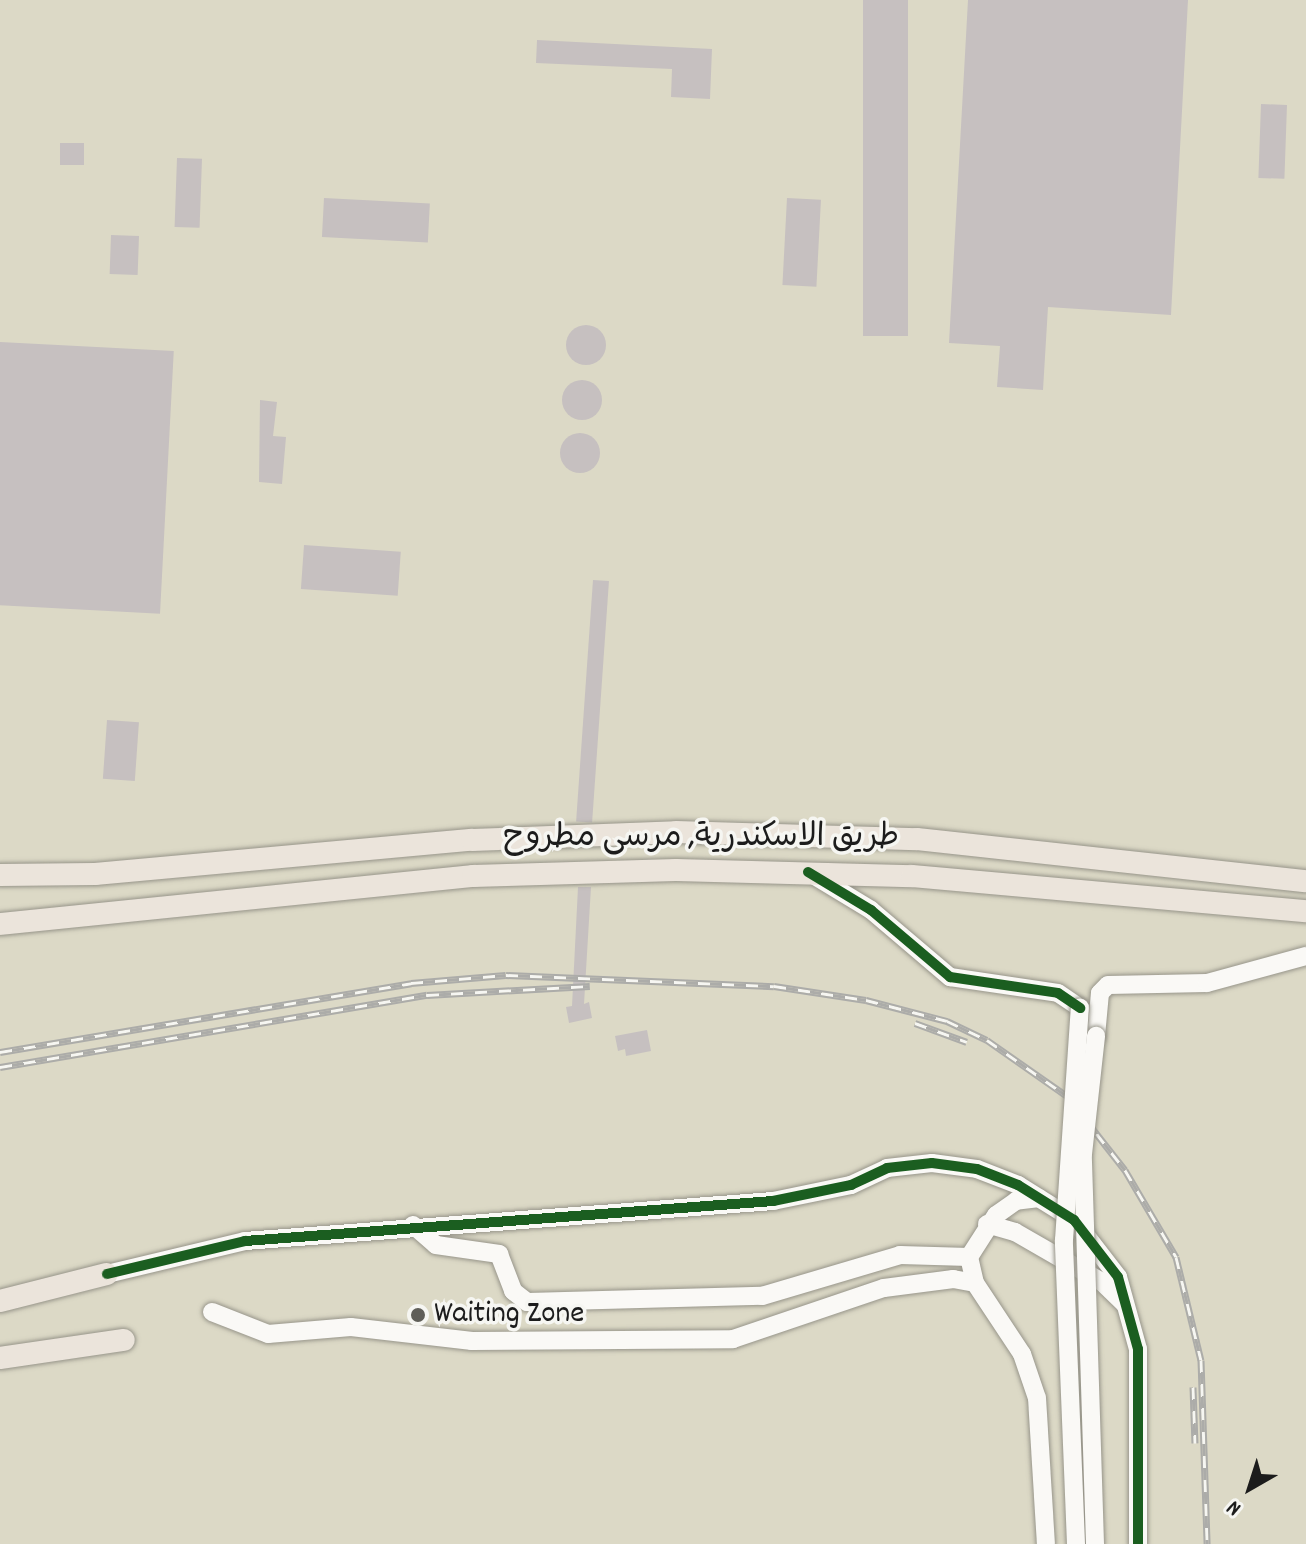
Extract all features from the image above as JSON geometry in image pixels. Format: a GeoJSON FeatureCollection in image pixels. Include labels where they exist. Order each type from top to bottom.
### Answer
{"type":"FeatureCollection","features":[{"type":"Feature","properties":{"kind":"main road","name":"طريق الاسكندرية, مرسى مطروح"},"geometry":{"type":"LineString","coordinates":[[0,875],[126,872],[472,840],[676,832],[917,839],[1306,881]]}},
{"type":"Feature","properties":{"kind":"main road","name":"طريق الاسكندرية, مرسى مطروح"},"geometry":{"type":"LineString","coordinates":[[0,924],[473,876],[808,872],[1306,911]]}},
{"type":"Feature","properties":{"kind":"main road"},"geometry":{"type":"LineString","coordinates":[[0,1301],[107,1274]]}},
{"type":"Feature","properties":{"kind":"main road"},"geometry":{"type":"LineString","coordinates":[[0,1358],[124,1340]]}},
{"type":"Feature","properties":{"kind":"street"},"geometry":{"type":"LineString","coordinates":[[808,872],[893,929],[950,977],[1058,993],[1080,1008],[1074,1060],[1064,1240],[1076,1544]]}},
{"type":"Feature","properties":{"kind":"street"},"geometry":{"type":"LineString","coordinates":[[1095,1544],[1083,1240],[1083,1154],[1100,993],[1108,985],[1207,983],[1306,956]]}},
{"type":"Feature","properties":{"kind":"street"},"geometry":{"type":"LineString","coordinates":[[1074,1060],[1094,1063]]}},
{"type":"Feature","properties":{"kind":"street"},"geometry":{"type":"LineString","coordinates":[[107,1274],[245,1241],[413,1225],[773,1201],[838,1188],[887,1168],[932,1163],[977,1169],[1039,1198],[1074,1220],[1118,1277],[1132,1312],[1138,1349],[1138,1544]]}},
{"type":"Feature","properties":{"kind":"street"},"geometry":{"type":"LineString","coordinates":[[1039,1198],[1016,1201],[987,1224],[969,1257],[975,1283],[1022,1354],[1037,1398],[1046,1544]]}},
{"type":"Feature","properties":{"kind":"street"},"geometry":{"type":"LineString","coordinates":[[987,1224],[1015,1232],[1102,1282],[1132,1312]]}},
{"type":"Feature","properties":{"kind":"street"},"geometry":{"type":"LineString","coordinates":[[413,1225],[427,1240],[445,1248],[499,1254],[513,1291],[527,1302],[762,1296],[900,1255],[969,1257]]}},
{"type":"Feature","properties":{"kind":"street"},"geometry":{"type":"LineString","coordinates":[[212,1312],[268,1334],[351,1327],[472,1341],[733,1339],[884,1288],[953,1279],[975,1283]]}},
{"type":"Feature","properties":{"kind":"building"},"geometry":{"type":"Polygon","coordinates":[[[863,0],[908,0],[908,336],[863,336],[863,0]]]}},
{"type":"Feature","properties":{"kind":"building"},"geometry":{"type":"Polygon","coordinates":[[[968,0],[1188,0],[1171,315],[1048,307],[1043,390],[997,387],[1000,346],[949,343],[968,0]]]}},
{"type":"Feature","properties":{"kind":"building"},"geometry":{"type":"Polygon","coordinates":[[[537,40],[712,49],[710,99],[671,97],[672,69],[536,63],[537,40]]]}},
{"type":"Feature","properties":{"kind":"building"},"geometry":{"type":"Polygon","coordinates":[[[1261,104],[1287,105],[1284,179],[1258,178],[1261,104]]]}},
{"type":"Feature","properties":{"kind":"building"},"geometry":{"type":"Polygon","coordinates":[[[60,143],[84,143],[84,165],[60,165],[60,143]]]}},
{"type":"Feature","properties":{"kind":"building"},"geometry":{"type":"Polygon","coordinates":[[[177,158],[202,159],[200,228],[175,227],[177,158]]]}},
{"type":"Feature","properties":{"kind":"building"},"geometry":{"type":"Polygon","coordinates":[[[324,198],[430,204],[428,242],[322,237],[324,198]]]}},
{"type":"Feature","properties":{"kind":"building"},"geometry":{"type":"Polygon","coordinates":[[[787,198],[821,200],[816,287],[782,285],[787,198]]]}},
{"type":"Feature","properties":{"kind":"building"},"geometry":{"type":"Polygon","coordinates":[[[111,235],[139,236],[138,275],[110,274],[111,235]]]}},
{"type":"Feature","properties":{"kind":"building"},"geometry":{"type":"Polygon","coordinates":[[[586,325],[600,331],[606,345],[600,359],[586,365],[572,359],[566,345],[572,331],[586,325]]]}},
{"type":"Feature","properties":{"kind":"building"},"geometry":{"type":"Polygon","coordinates":[[[0,342],[174,351],[160,614],[0,605],[0,342]]]}},
{"type":"Feature","properties":{"kind":"building"},"geometry":{"type":"Polygon","coordinates":[[[582,380],[596,386],[602,400],[596,414],[582,420],[568,414],[562,400],[568,386],[582,380]]]}},
{"type":"Feature","properties":{"kind":"building"},"geometry":{"type":"Polygon","coordinates":[[[260,400],[277,402],[273,436],[286,437],[282,484],[259,482],[260,400]]]}},
{"type":"Feature","properties":{"kind":"building"},"geometry":{"type":"Polygon","coordinates":[[[580,433],[594,439],[600,453],[594,467],[580,473],[566,467],[560,453],[566,439],[580,433]]]}},
{"type":"Feature","properties":{"kind":"building"},"geometry":{"type":"Polygon","coordinates":[[[304,545],[401,552],[398,596],[301,589],[304,545]]]}},
{"type":"Feature","properties":{"kind":"building"},"geometry":{"type":"Polygon","coordinates":[[[593,580],[609,581],[592,823],[576,821],[593,580]]]}},
{"type":"Feature","properties":{"kind":"building"},"geometry":{"type":"Polygon","coordinates":[[[107,720],[139,722],[135,781],[103,779],[107,720]]]}},
{"type":"Feature","properties":{"kind":"building"},"geometry":{"type":"Polygon","coordinates":[[[578,887],[591,887],[584,1004],[589,1002],[592,1018],[569,1023],[566,1007],[572,1006],[578,887]]]}},
{"type":"Feature","properties":{"kind":"building"},"geometry":{"type":"Polygon","coordinates":[[[647,1030],[651,1051],[626,1056],[625,1049],[618,1051],[615,1036],[647,1030]]]}},
{"type":"Feature","properties":{"kind":"railway"},"geometry":{"type":"LineString","coordinates":[[0,1052],[411,983],[506,975],[774,986],[866,1000],[947,1021],[987,1040],[1067,1096],[1125,1170],[1176,1257],[1201,1360],[1207,1544]]}},
{"type":"Feature","properties":{"kind":"railway"},"geometry":{"type":"LineString","coordinates":[[0,1067],[427,995],[590,986]]}},
{"type":"Feature","properties":{"kind":"railway"},"geometry":{"type":"LineString","coordinates":[[915,1023],[967,1042]]}},
{"type":"Feature","properties":{"kind":"railway"},"geometry":{"type":"LineString","coordinates":[[1193,1387],[1195,1443]]}},
{"type":"Feature","properties":{"kind":"cycle path"},"geometry":{"type":"LineString","coordinates":[[808,872],[871,910],[950,977],[1058,993],[1080,1008]]}},
{"type":"Feature","properties":{"kind":"cycle path"},"geometry":{"type":"LineString","coordinates":[[107,1274],[245,1241],[773,1201],[851,1185],[887,1168],[932,1163],[977,1169],[1018,1185],[1074,1220],[1118,1277],[1138,1349],[1138,1544]]}},
{"type":"Feature","properties":{"kind":"place","name":"Waiting Zone"},"geometry":{"type":"Point","coordinates":[418,1315]}}]}
